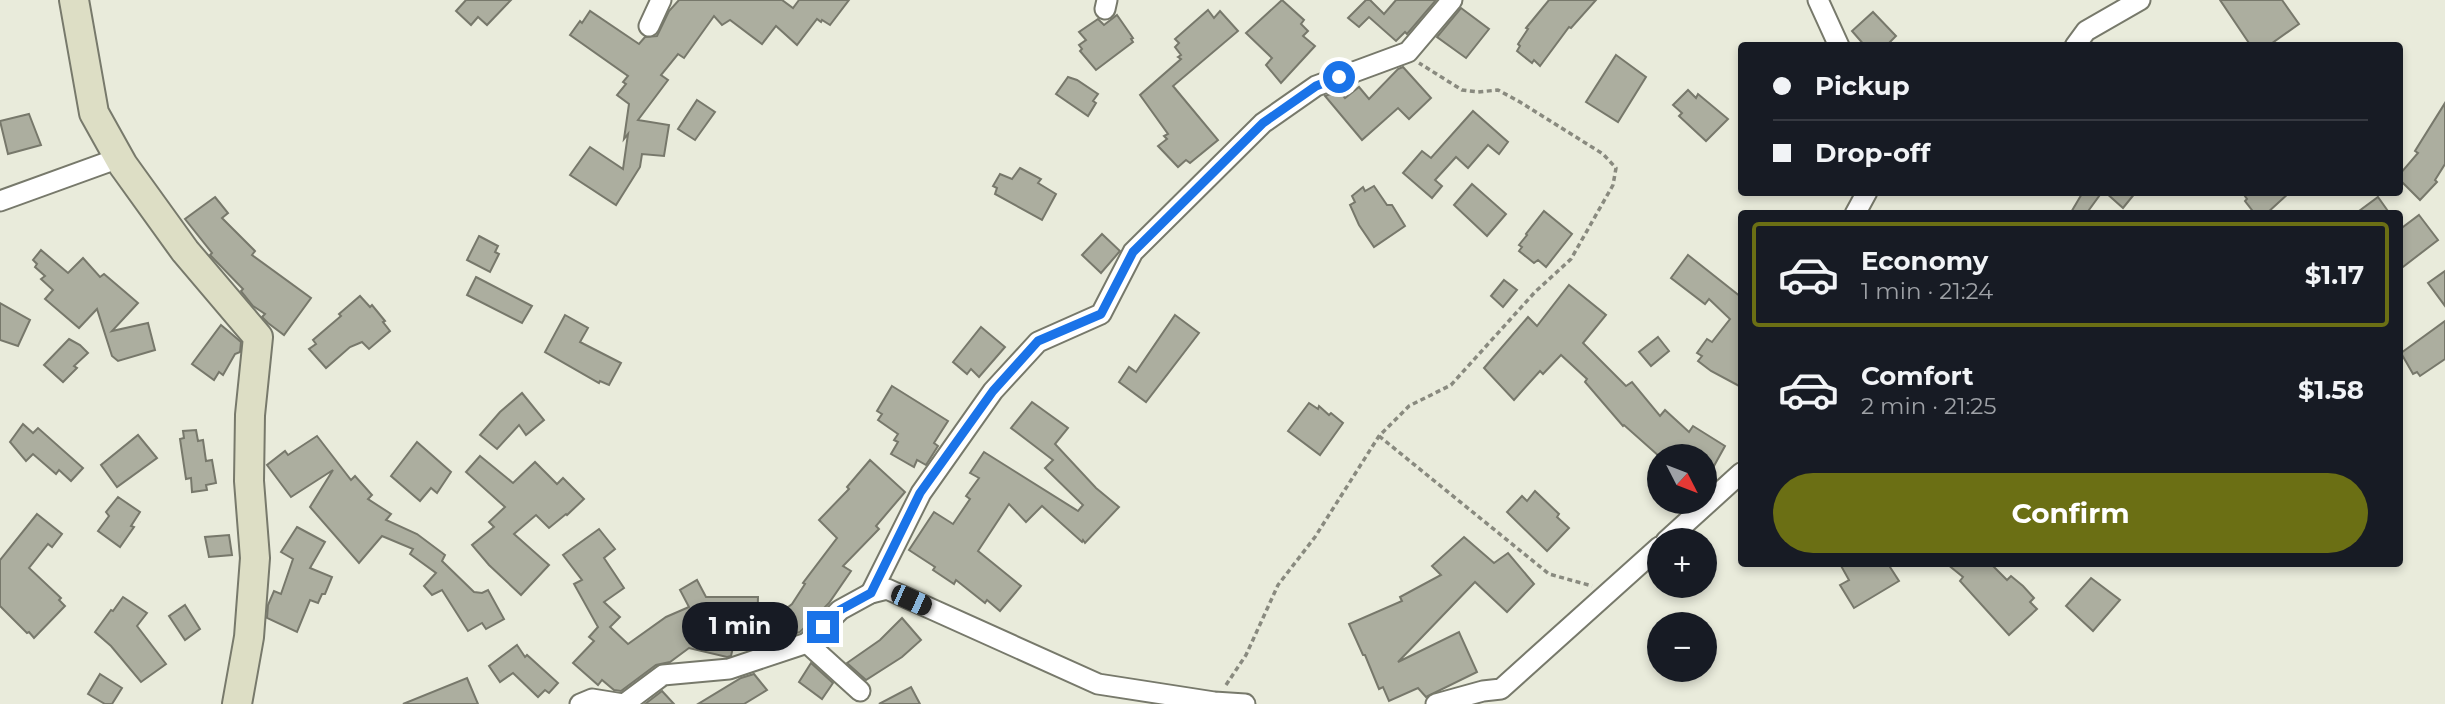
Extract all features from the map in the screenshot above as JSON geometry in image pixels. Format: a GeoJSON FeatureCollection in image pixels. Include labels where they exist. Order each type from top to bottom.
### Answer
{"type":"FeatureCollection","features":[{"type":"Feature","properties":{"kind":"street"},"geometry":{"type":"LineString","coordinates":[[74,0],[94,113],[119,158],[185,251],[258,337],[250,415],[249,481],[256,558],[249,637],[237,704]]}},
{"type":"Feature","properties":{"kind":"street"},"geometry":{"type":"LineString","coordinates":[[649,26],[661,0]]}},
{"type":"Feature","properties":{"kind":"street"},"geometry":{"type":"LineString","coordinates":[[871,593],[920,493],[993,391],[1038,341],[1101,314],[1133,252],[1263,123],[1316,86],[1408,51],[1452,0]]}},
{"type":"Feature","properties":{"kind":"street"},"geometry":{"type":"LineString","coordinates":[[1818,0],[1837,42]]}},
{"type":"Feature","properties":{"kind":"street"},"geometry":{"type":"LineString","coordinates":[[2078,42],[2086,31],[2140,0]]}},
{"type":"Feature","properties":{"kind":"street"},"geometry":{"type":"LineString","coordinates":[[0,201],[119,158]]}},
{"type":"Feature","properties":{"kind":"street"},"geometry":{"type":"LineString","coordinates":[[1680,528],[1738,476]]}},
{"type":"Feature","properties":{"kind":"street"},"geometry":{"type":"LineString","coordinates":[[1436,704],[1483,691],[1504,696],[1647,558]]}},
{"type":"Feature","properties":{"kind":"street"},"geometry":{"type":"LineString","coordinates":[[580,704],[592,699],[624,704],[663,675],[729,669],[807,643],[840,610],[871,593],[887,589],[1098,684],[1214,702],[1245,704]]}},
{"type":"Feature","properties":{"kind":"street"},"geometry":{"type":"LineString","coordinates":[[807,643],[860,691]]}},
{"type":"Feature","properties":{"kind":"path"},"geometry":{"type":"LineString","coordinates":[[1214,702],[1246,655],[1278,585],[1315,537],[1379,436],[1409,406],[1451,385],[1535,292],[1571,259],[1613,186],[1616,168],[1602,154],[1498,90],[1462,90],[1423,67],[1408,51]]}},
{"type":"Feature","properties":{"kind":"path"},"geometry":{"type":"LineString","coordinates":[[1379,436],[1549,574],[1611,590]]}},
{"type":"Feature","properties":{"kind":"building"},"geometry":{"type":"Polygon","coordinates":[[[466,0],[511,0],[487,25],[478,17],[471,25],[456,11],[466,0]]]}},
{"type":"Feature","properties":{"kind":"building"},"geometry":{"type":"Polygon","coordinates":[[[679,0],[782,0],[793,8],[799,0],[849,0],[830,25],[817,19],[797,45],[776,26],[762,44],[730,20],[722,25],[714,16],[684,58],[678,54],[661,75],[668,80],[638,120],[669,125],[664,156],[642,154],[640,167],[616,205],[570,175],[590,147],[623,169],[629,104],[617,95],[626,84],[623,82],[628,76],[570,35],[590,11],[639,44],[645,37],[657,36],[669,11],[679,0]]]}},
{"type":"Feature","properties":{"kind":"building"},"geometry":{"type":"Polygon","coordinates":[[[1282,0],[1304,20],[1301,24],[1308,31],[1303,36],[1315,46],[1281,83],[1266,65],[1272,58],[1246,33],[1282,0]]]}},
{"type":"Feature","properties":{"kind":"building"},"geometry":{"type":"Polygon","coordinates":[[[1366,0],[1370,0],[1384,14],[1396,0],[1436,0],[1407,34],[1405,32],[1396,41],[1369,17],[1359,27],[1348,18],[1366,0]]]}},
{"type":"Feature","properties":{"kind":"building"},"geometry":{"type":"Polygon","coordinates":[[[1549,0],[1596,0],[1571,28],[1569,27],[1540,66],[1517,51],[1520,46],[1518,44],[1528,29],[1526,28],[1549,0]]]}},
{"type":"Feature","properties":{"kind":"building"},"geometry":{"type":"Polygon","coordinates":[[[2220,0],[2282,0],[2299,24],[2274,42],[2248,42],[2220,0]]]}},
{"type":"Feature","properties":{"kind":"building"},"geometry":{"type":"Polygon","coordinates":[[[1461,8],[1489,29],[1466,58],[1437,37],[1461,8]]]}},
{"type":"Feature","properties":{"kind":"building"},"geometry":{"type":"Polygon","coordinates":[[[1208,10],[1214,18],[1220,11],[1238,31],[1173,86],[1218,140],[1190,163],[1186,160],[1178,167],[1158,146],[1167,139],[1164,136],[1168,134],[1140,95],[1181,59],[1175,47],[1179,43],[1175,39],[1208,10]]]}},
{"type":"Feature","properties":{"kind":"building"},"geometry":{"type":"Polygon","coordinates":[[[1873,12],[1896,36],[1890,42],[1862,42],[1852,31],[1873,12]]]}},
{"type":"Feature","properties":{"kind":"building"},"geometry":{"type":"Polygon","coordinates":[[[1117,15],[1133,42],[1096,70],[1080,51],[1082,49],[1079,45],[1086,40],[1079,32],[1098,19],[1104,25],[1117,15]]]}},
{"type":"Feature","properties":{"kind":"building"},"geometry":{"type":"Polygon","coordinates":[[[1616,55],[1646,77],[1618,122],[1586,102],[1616,55]]]}},
{"type":"Feature","properties":{"kind":"building"},"geometry":{"type":"Polygon","coordinates":[[[1403,67],[1431,98],[1409,119],[1398,108],[1362,140],[1325,96],[1339,91],[1345,98],[1359,87],[1369,99],[1403,67]]]}},
{"type":"Feature","properties":{"kind":"building"},"geometry":{"type":"Polygon","coordinates":[[[1068,77],[1098,94],[1088,116],[1056,94],[1068,77]]]}},
{"type":"Feature","properties":{"kind":"building"},"geometry":{"type":"Polygon","coordinates":[[[1688,90],[1696,98],[1698,94],[1728,119],[1706,141],[1679,116],[1682,113],[1673,105],[1688,90]]]}},
{"type":"Feature","properties":{"kind":"building"},"geometry":{"type":"Polygon","coordinates":[[[697,100],[715,112],[695,140],[678,129],[697,100]]]}},
{"type":"Feature","properties":{"kind":"building"},"geometry":{"type":"Polygon","coordinates":[[[2445,103],[2445,164],[2435,180],[2437,182],[2420,200],[2403,183],[2403,170],[2418,153],[2415,151],[2445,103]]]}},
{"type":"Feature","properties":{"kind":"building"},"geometry":{"type":"Polygon","coordinates":[[[1473,111],[1508,142],[1499,154],[1488,145],[1468,168],[1456,157],[1435,180],[1442,186],[1432,198],[1403,173],[1422,151],[1431,158],[1473,111]]]}},
{"type":"Feature","properties":{"kind":"building"},"geometry":{"type":"Polygon","coordinates":[[[29,114],[41,145],[8,154],[0,121],[29,114]]]}},
{"type":"Feature","properties":{"kind":"building"},"geometry":{"type":"Polygon","coordinates":[[[1020,168],[1041,179],[1038,183],[1056,194],[1042,220],[995,194],[997,188],[993,186],[1000,174],[1012,179],[1020,168]]]}},
{"type":"Feature","properties":{"kind":"building"},"geometry":{"type":"Polygon","coordinates":[[[1472,184],[1506,214],[1487,236],[1454,205],[1472,184]]]}},
{"type":"Feature","properties":{"kind":"building"},"geometry":{"type":"Polygon","coordinates":[[[1374,186],[1387,205],[1392,205],[1405,226],[1374,247],[1359,225],[1350,205],[1355,202],[1352,196],[1363,187],[1365,191],[1374,186]]]}},
{"type":"Feature","properties":{"kind":"building"},"geometry":{"type":"Polygon","coordinates":[[[2081,196],[2099,196],[2089,210],[2072,210],[2081,196]]]}},
{"type":"Feature","properties":{"kind":"building"},"geometry":{"type":"Polygon","coordinates":[[[2110,196],[2133,196],[2123,208],[2110,196]]]}},
{"type":"Feature","properties":{"kind":"building"},"geometry":{"type":"Polygon","coordinates":[[[2245,196],[2286,196],[2270,210],[2252,210],[2245,201],[2245,196]]]}},
{"type":"Feature","properties":{"kind":"building"},"geometry":{"type":"Polygon","coordinates":[[[215,197],[228,213],[222,218],[255,251],[252,255],[311,298],[284,335],[262,317],[265,314],[253,306],[241,291],[243,289],[210,255],[212,253],[185,219],[215,197]]]}},
{"type":"Feature","properties":{"kind":"building"},"geometry":{"type":"Polygon","coordinates":[[[2378,197],[2387,210],[2360,210],[2378,197]]]}},
{"type":"Feature","properties":{"kind":"building"},"geometry":{"type":"Polygon","coordinates":[[[1544,211],[1572,234],[1546,267],[1538,260],[1534,263],[1519,251],[1522,247],[1519,245],[1544,211]]]}},
{"type":"Feature","properties":{"kind":"building"},"geometry":{"type":"Polygon","coordinates":[[[2419,215],[2438,240],[2403,267],[2403,227],[2419,215]]]}},
{"type":"Feature","properties":{"kind":"building"},"geometry":{"type":"Polygon","coordinates":[[[1102,234],[1120,251],[1101,273],[1082,255],[1102,234]]]}},
{"type":"Feature","properties":{"kind":"building"},"geometry":{"type":"Polygon","coordinates":[[[479,236],[498,246],[495,252],[499,254],[490,272],[467,260],[479,236]]]}},
{"type":"Feature","properties":{"kind":"building"},"geometry":{"type":"Polygon","coordinates":[[[41,250],[68,273],[83,258],[100,277],[104,274],[138,303],[112,331],[148,323],[155,350],[118,361],[112,356],[97,309],[79,328],[45,299],[53,290],[41,279],[45,276],[35,267],[37,264],[33,260],[41,250]]]}},
{"type":"Feature","properties":{"kind":"building"},"geometry":{"type":"Polygon","coordinates":[[[1688,255],[1738,295],[1738,385],[1698,361],[1702,356],[1697,353],[1707,339],[1712,342],[1730,319],[1709,299],[1705,304],[1671,278],[1688,255]]]}},
{"type":"Feature","properties":{"kind":"building"},"geometry":{"type":"Polygon","coordinates":[[[2445,271],[2445,306],[2428,283],[2445,271]]]}},
{"type":"Feature","properties":{"kind":"building"},"geometry":{"type":"Polygon","coordinates":[[[476,277],[532,306],[522,323],[467,295],[476,277]]]}},
{"type":"Feature","properties":{"kind":"building"},"geometry":{"type":"Polygon","coordinates":[[[1504,280],[1517,290],[1503,307],[1491,296],[1504,280]]]}},
{"type":"Feature","properties":{"kind":"building"},"geometry":{"type":"Polygon","coordinates":[[[1569,285],[1606,315],[1583,343],[1626,386],[1632,382],[1660,416],[1665,410],[1689,432],[1693,426],[1725,446],[1717,460],[1717,444],[1647,445],[1623,426],[1585,382],[1587,379],[1561,355],[1543,374],[1540,371],[1514,400],[1484,368],[1528,317],[1537,326],[1569,285]]]}},
{"type":"Feature","properties":{"kind":"building"},"geometry":{"type":"Polygon","coordinates":[[[360,296],[370,307],[372,305],[390,331],[369,349],[362,342],[350,347],[326,368],[309,349],[316,344],[313,340],[360,296]]]}},
{"type":"Feature","properties":{"kind":"building"},"geometry":{"type":"Polygon","coordinates":[[[0,303],[30,320],[18,346],[0,340],[0,303]]]}},
{"type":"Feature","properties":{"kind":"building"},"geometry":{"type":"Polygon","coordinates":[[[565,315],[588,328],[580,342],[621,363],[609,385],[600,381],[599,383],[545,352],[565,315]]]}},
{"type":"Feature","properties":{"kind":"building"},"geometry":{"type":"Polygon","coordinates":[[[1175,315],[1199,333],[1146,402],[1119,382],[1129,367],[1136,372],[1175,315]]]}},
{"type":"Feature","properties":{"kind":"building"},"geometry":{"type":"Polygon","coordinates":[[[2445,321],[2445,359],[2420,376],[2417,372],[2413,374],[2403,352],[2445,321]]]}},
{"type":"Feature","properties":{"kind":"building"},"geometry":{"type":"Polygon","coordinates":[[[221,325],[241,342],[240,352],[235,354],[223,375],[219,372],[214,380],[192,364],[221,325]]]}},
{"type":"Feature","properties":{"kind":"building"},"geometry":{"type":"Polygon","coordinates":[[[981,327],[1005,347],[979,377],[971,369],[967,374],[953,362],[981,327]]]}},
{"type":"Feature","properties":{"kind":"building"},"geometry":{"type":"Polygon","coordinates":[[[1658,337],[1669,351],[1651,366],[1639,352],[1658,337]]]}},
{"type":"Feature","properties":{"kind":"building"},"geometry":{"type":"Polygon","coordinates":[[[69,339],[88,353],[74,366],[77,368],[63,382],[44,365],[69,339]]]}},
{"type":"Feature","properties":{"kind":"building"},"geometry":{"type":"Polygon","coordinates":[[[892,386],[948,421],[934,443],[938,446],[926,465],[917,460],[914,467],[891,454],[898,442],[894,440],[898,434],[878,420],[882,414],[877,411],[892,386]]]}},
{"type":"Feature","properties":{"kind":"building"},"geometry":{"type":"Polygon","coordinates":[[[522,393],[544,420],[526,435],[519,425],[497,449],[480,435],[500,412],[522,393]]]}},
{"type":"Feature","properties":{"kind":"building"},"geometry":{"type":"Polygon","coordinates":[[[1032,402],[1068,428],[1055,444],[1096,488],[1119,507],[1085,543],[1042,506],[1026,522],[1009,504],[978,551],[1021,586],[1000,611],[956,580],[954,584],[933,570],[935,567],[909,550],[934,512],[953,524],[970,499],[966,496],[979,478],[970,473],[984,452],[1078,511],[1083,505],[1045,468],[1053,460],[1011,428],[1032,402]]]}},
{"type":"Feature","properties":{"kind":"building"},"geometry":{"type":"Polygon","coordinates":[[[1309,403],[1318,409],[1319,406],[1329,415],[1331,413],[1343,423],[1320,455],[1288,431],[1309,403]]]}},
{"type":"Feature","properties":{"kind":"building"},"geometry":{"type":"Polygon","coordinates":[[[23,424],[33,433],[38,428],[83,468],[71,481],[59,470],[56,474],[33,454],[26,461],[10,442],[23,424]]]}},
{"type":"Feature","properties":{"kind":"building"},"geometry":{"type":"Polygon","coordinates":[[[196,430],[198,441],[203,440],[206,461],[212,460],[216,483],[206,485],[207,490],[192,492],[191,478],[186,479],[180,439],[184,438],[183,431],[196,430]]]}},
{"type":"Feature","properties":{"kind":"building"},"geometry":{"type":"Polygon","coordinates":[[[138,435],[157,458],[117,487],[101,465],[138,435]]]}},
{"type":"Feature","properties":{"kind":"building"},"geometry":{"type":"Polygon","coordinates":[[[317,436],[351,480],[355,476],[372,495],[368,499],[391,514],[386,520],[417,534],[445,555],[442,561],[474,592],[482,593],[488,590],[504,619],[486,629],[482,623],[468,631],[442,590],[432,595],[424,586],[436,573],[410,554],[413,549],[382,536],[359,563],[310,507],[333,470],[291,497],[267,465],[285,451],[288,455],[317,436]]]}},
{"type":"Feature","properties":{"kind":"building"},"geometry":{"type":"Polygon","coordinates":[[[417,442],[451,472],[437,493],[431,488],[420,501],[391,476],[417,442]]]}},
{"type":"Feature","properties":{"kind":"building"},"geometry":{"type":"Polygon","coordinates":[[[480,456],[513,483],[535,462],[557,484],[563,478],[584,499],[549,528],[536,515],[514,534],[549,565],[521,595],[472,545],[494,527],[489,522],[505,507],[466,472],[480,456]]]}},
{"type":"Feature","properties":{"kind":"building"},"geometry":{"type":"Polygon","coordinates":[[[870,460],[905,492],[876,526],[879,529],[843,566],[851,571],[829,603],[800,632],[772,642],[770,639],[735,639],[731,656],[727,657],[689,648],[670,662],[656,665],[621,691],[614,690],[602,680],[598,685],[573,663],[594,641],[589,637],[598,627],[574,584],[582,580],[563,555],[599,529],[615,549],[604,558],[624,588],[604,602],[620,617],[610,627],[628,644],[666,617],[689,607],[680,590],[697,580],[706,597],[758,597],[757,631],[792,604],[805,584],[803,583],[837,538],[819,520],[849,489],[847,487],[870,460]]]}},
{"type":"Feature","properties":{"kind":"building"},"geometry":{"type":"Polygon","coordinates":[[[1535,491],[1559,514],[1557,517],[1569,528],[1547,551],[1507,512],[1522,496],[1527,501],[1535,491]]]}},
{"type":"Feature","properties":{"kind":"building"},"geometry":{"type":"Polygon","coordinates":[[[118,497],[140,512],[131,526],[134,527],[120,547],[98,531],[109,516],[106,512],[118,497]]]}},
{"type":"Feature","properties":{"kind":"building"},"geometry":{"type":"Polygon","coordinates":[[[37,514],[62,534],[52,547],[48,544],[29,568],[61,598],[59,600],[65,606],[34,638],[0,606],[0,560],[37,514]]]}},
{"type":"Feature","properties":{"kind":"building"},"geometry":{"type":"Polygon","coordinates":[[[297,527],[325,542],[310,568],[332,577],[318,603],[310,600],[297,632],[267,618],[268,605],[274,591],[281,594],[293,559],[281,552],[297,527]]]}},
{"type":"Feature","properties":{"kind":"building"},"geometry":{"type":"Polygon","coordinates":[[[229,535],[232,555],[209,557],[205,537],[229,535]]]}},
{"type":"Feature","properties":{"kind":"building"},"geometry":{"type":"Polygon","coordinates":[[[1464,537],[1494,563],[1508,553],[1534,584],[1507,612],[1475,582],[1398,662],[1459,632],[1477,672],[1426,697],[1418,688],[1389,701],[1383,687],[1379,689],[1349,624],[1402,601],[1400,597],[1441,575],[1432,566],[1464,537]]]}},
{"type":"Feature","properties":{"kind":"building"},"geometry":{"type":"Polygon","coordinates":[[[1842,567],[1890,567],[1899,581],[1854,608],[1840,585],[1849,580],[1842,567]]]}},
{"type":"Feature","properties":{"kind":"building"},"geometry":{"type":"Polygon","coordinates":[[[1951,567],[1994,567],[2007,580],[2011,576],[2023,586],[2034,598],[2030,602],[2037,609],[2009,635],[1960,581],[1963,577],[1951,567]]]}},
{"type":"Feature","properties":{"kind":"building"},"geometry":{"type":"Polygon","coordinates":[[[2091,578],[2120,600],[2093,631],[2066,606],[2091,578]]]}},
{"type":"Feature","properties":{"kind":"building"},"geometry":{"type":"Polygon","coordinates":[[[123,597],[147,613],[137,626],[166,664],[141,682],[111,646],[95,632],[123,597]]]}},
{"type":"Feature","properties":{"kind":"building"},"geometry":{"type":"Polygon","coordinates":[[[185,605],[200,629],[185,640],[169,616],[185,605]]]}},
{"type":"Feature","properties":{"kind":"building"},"geometry":{"type":"Polygon","coordinates":[[[902,618],[921,640],[902,657],[866,680],[847,663],[880,640],[902,618]]]}},
{"type":"Feature","properties":{"kind":"building"},"geometry":{"type":"Polygon","coordinates":[[[517,645],[525,657],[527,655],[558,683],[549,693],[545,690],[538,697],[513,673],[500,682],[489,666],[517,645]]]}},
{"type":"Feature","properties":{"kind":"building"},"geometry":{"type":"Polygon","coordinates":[[[811,663],[833,683],[822,699],[799,682],[811,663]]]}},
{"type":"Feature","properties":{"kind":"building"},"geometry":{"type":"Polygon","coordinates":[[[100,674],[122,688],[112,704],[105,704],[88,694],[100,674]]]}},
{"type":"Feature","properties":{"kind":"building"},"geometry":{"type":"Polygon","coordinates":[[[754,674],[767,690],[744,704],[698,704],[741,678],[754,674]]]}},
{"type":"Feature","properties":{"kind":"building"},"geometry":{"type":"Polygon","coordinates":[[[467,678],[478,704],[403,704],[467,678]]]}},
{"type":"Feature","properties":{"kind":"building"},"geometry":{"type":"Polygon","coordinates":[[[911,687],[920,704],[879,704],[911,687]]]}},
{"type":"Feature","properties":{"kind":"building"},"geometry":{"type":"Polygon","coordinates":[[[662,691],[674,704],[645,704],[662,691]]]}},
{"type":"Feature","properties":{"kind":"route"},"geometry":{"type":"LineString","coordinates":[[823,627],[840,610],[871,593],[920,493],[993,391],[1038,341],[1101,314],[1133,252],[1263,123],[1316,86],[1339,77]]}}]}
